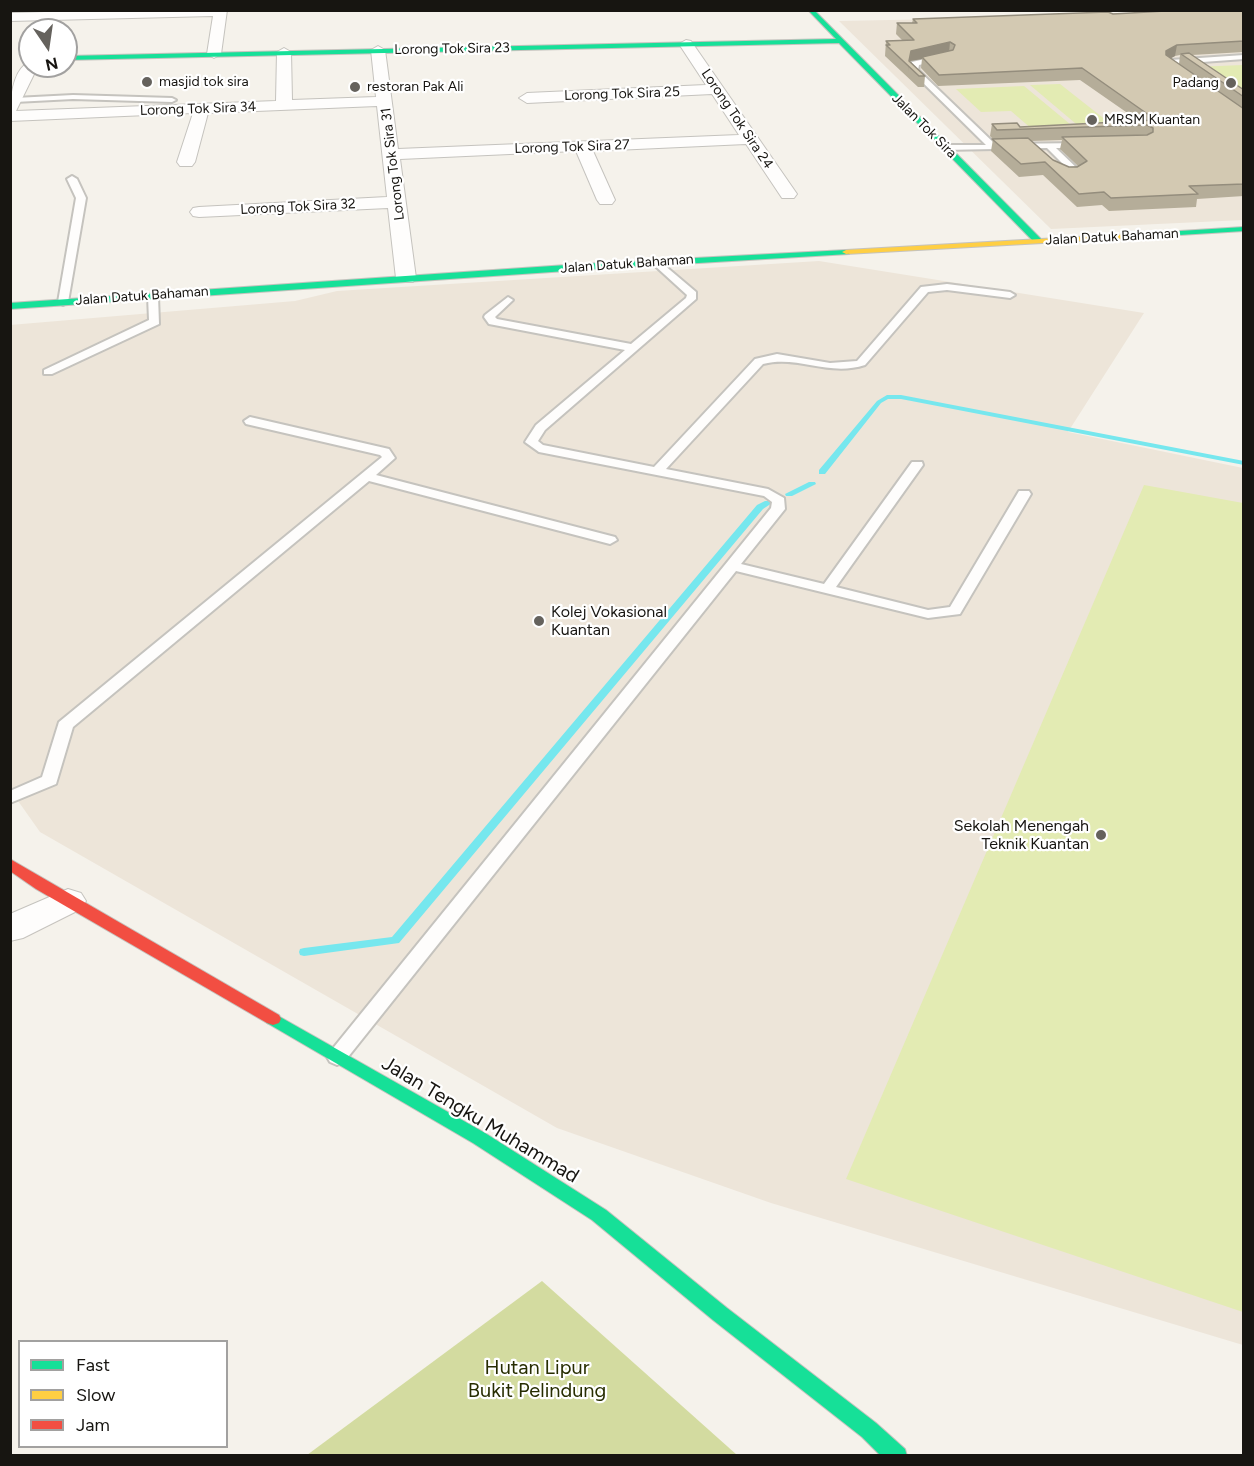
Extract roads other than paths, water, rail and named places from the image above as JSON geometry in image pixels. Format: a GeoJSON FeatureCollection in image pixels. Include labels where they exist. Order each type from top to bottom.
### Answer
{"type":"FeatureCollection","features":[{"type":"Feature","properties":{"kind":"street","name":"Jalan Tok Sira"},"geometry":{"type":"LineString","coordinates":[[810,10],[1038,240]]}},
{"type":"Feature","properties":{"kind":"street"},"geometry":{"type":"LineString","coordinates":[[10,17],[73,13],[220,11],[214,54]]}},
{"type":"Feature","properties":{"kind":"street","name":"Lorong Tok Sira 23"},"geometry":{"type":"LineString","coordinates":[[78,58],[839,41]]}},
{"type":"Feature","properties":{"kind":"street","name":"Lorong Tok Sira 24"},"geometry":{"type":"LineString","coordinates":[[686,44],[788,194]]}},
{"type":"Feature","properties":{"kind":"street","name":"Lorong Tok Sira 31"},"geometry":{"type":"LineString","coordinates":[[378,50],[393,154],[406,278]]}},
{"type":"Feature","properties":{"kind":"street"},"geometry":{"type":"LineString","coordinates":[[284,52],[284,105]]}},
{"type":"Feature","properties":{"kind":"street"},"geometry":{"type":"LineString","coordinates":[[13,104],[21,78]]}},
{"type":"Feature","properties":{"kind":"street","name":"Lorong Tok Sira 25"},"geometry":{"type":"LineString","coordinates":[[527,98],[717,89]]}},
{"type":"Feature","properties":{"kind":"street","name":"Lorong Tok Sira 34"},"geometry":{"type":"LineString","coordinates":[[10,116],[386,101]]}},
{"type":"Feature","properties":{"kind":"street"},"geometry":{"type":"LineString","coordinates":[[186,162],[202,108]]}},
{"type":"Feature","properties":{"kind":"street","name":"Lorong Tok Sira 27"},"geometry":{"type":"LineString","coordinates":[[393,154],[751,140]]}},
{"type":"Feature","properties":{"kind":"street"},"geometry":{"type":"LineString","coordinates":[[583,147],[606,201]]}},
{"type":"Feature","properties":{"kind":"street","name":"Lorong Tok Sira 32"},"geometry":{"type":"LineString","coordinates":[[199,212],[397,202]]}},
{"type":"Feature","properties":{"kind":"street","name":"Jalan Datuk Bahaman"},"geometry":{"type":"LineString","coordinates":[[10,306],[657,262],[1244,229]]}},
{"type":"Feature","properties":{"kind":"street","name":"Jalan Tengku Muhammad"},"geometry":{"type":"LineString","coordinates":[[10,864],[68,901],[479,1138],[599,1215],[720,1314],[869,1430],[897,1455]]}},
{"type":"Feature","properties":{"kind":"street"},"geometry":{"type":"LineString","coordinates":[[10,929],[68,901]]}},
{"type":"Feature","properties":{"kind":"lane"},"geometry":{"type":"LineString","coordinates":[[948,57],[915,64],[914,70],[991,146]]}},
{"type":"Feature","properties":{"kind":"lane"},"geometry":{"type":"LineString","coordinates":[[1190,80],[1170,62],[1244,57]]}},
{"type":"Feature","properties":{"kind":"lane"},"geometry":{"type":"LineString","coordinates":[[13,104],[111,97],[172,100]]}},
{"type":"Feature","properties":{"kind":"lane"},"geometry":{"type":"LineString","coordinates":[[946,148],[1099,144]]}},
{"type":"Feature","properties":{"kind":"lane"},"geometry":{"type":"LineString","coordinates":[[1030,146],[1041,158]]}},
{"type":"Feature","properties":{"kind":"lane"},"geometry":{"type":"LineString","coordinates":[[1049,146],[1078,174],[1065,175],[1053,168]]}},
{"type":"Feature","properties":{"kind":"lane"},"geometry":{"type":"LineString","coordinates":[[63,302],[81,198],[72,179]]}},
{"type":"Feature","properties":{"kind":"lane"},"geometry":{"type":"LineString","coordinates":[[337,1057],[778,509],[779,501],[768,494],[539,448],[531,442],[540,428],[691,299],[692,294],[657,262]]}},
{"type":"Feature","properties":{"kind":"lane"},"geometry":{"type":"LineString","coordinates":[[657,471],[759,361],[777,357],[833,366],[855,366],[861,363],[925,289],[947,287],[1010,295]]}},
{"type":"Feature","properties":{"kind":"lane"},"geometry":{"type":"LineString","coordinates":[[48,372],[155,322],[153,296]]}},
{"type":"Feature","properties":{"kind":"lane"},"geometry":{"type":"LineString","coordinates":[[508,300],[489,317],[493,322],[633,348]]}},
{"type":"Feature","properties":{"kind":"lane"},"geometry":{"type":"LineString","coordinates":[[10,798],[50,780],[65,725],[368,477],[388,458],[384,452],[250,421]]}},
{"type":"Feature","properties":{"kind":"lane"},"geometry":{"type":"LineString","coordinates":[[827,590],[917,465]]}},
{"type":"Feature","properties":{"kind":"lane"},"geometry":{"type":"LineString","coordinates":[[368,477],[610,540]]}},
{"type":"Feature","properties":{"kind":"lane"},"geometry":{"type":"LineString","coordinates":[[732,566],[928,614],[955,611],[1024,494]]}},
{"type":"Feature","properties":{"kind":"waterway"},"geometry":{"type":"LineString","coordinates":[[822,472],[879,402],[887,397],[901,397],[1244,463]]}},
{"type":"Feature","properties":{"kind":"waterway"},"geometry":{"type":"LineString","coordinates":[[789,494],[812,484]]}},
{"type":"Feature","properties":{"kind":"waterway"},"geometry":{"type":"LineString","coordinates":[[304,952],[395,940],[760,507],[768,503]]}},
{"type":"Feature","properties":{"kind":"place","name":"masjid tok sira"},"geometry":{"type":"Point","coordinates":[147,82]}},
{"type":"Feature","properties":{"kind":"place","name":"Padang"},"geometry":{"type":"Point","coordinates":[1231,83]}},
{"type":"Feature","properties":{"kind":"place","name":"restoran Pak Ali"},"geometry":{"type":"Point","coordinates":[355,87]}},
{"type":"Feature","properties":{"kind":"place","name":"MRSM Kuantan"},"geometry":{"type":"Point","coordinates":[1092,120]}},
{"type":"Feature","properties":{"kind":"place","name":"Kolej Vokasional Kuantan"},"geometry":{"type":"Point","coordinates":[539,621]}},
{"type":"Feature","properties":{"kind":"place","name":"Sekolah Menengah Teknik Kuantan"},"geometry":{"type":"Point","coordinates":[1101,835]}},
{"type":"Feature","properties":{"kind":"park label","name":"Hutan Lipur Bukit Pelindung"},"geometry":{"type":"Point","coordinates":[537,1380]}}]}
